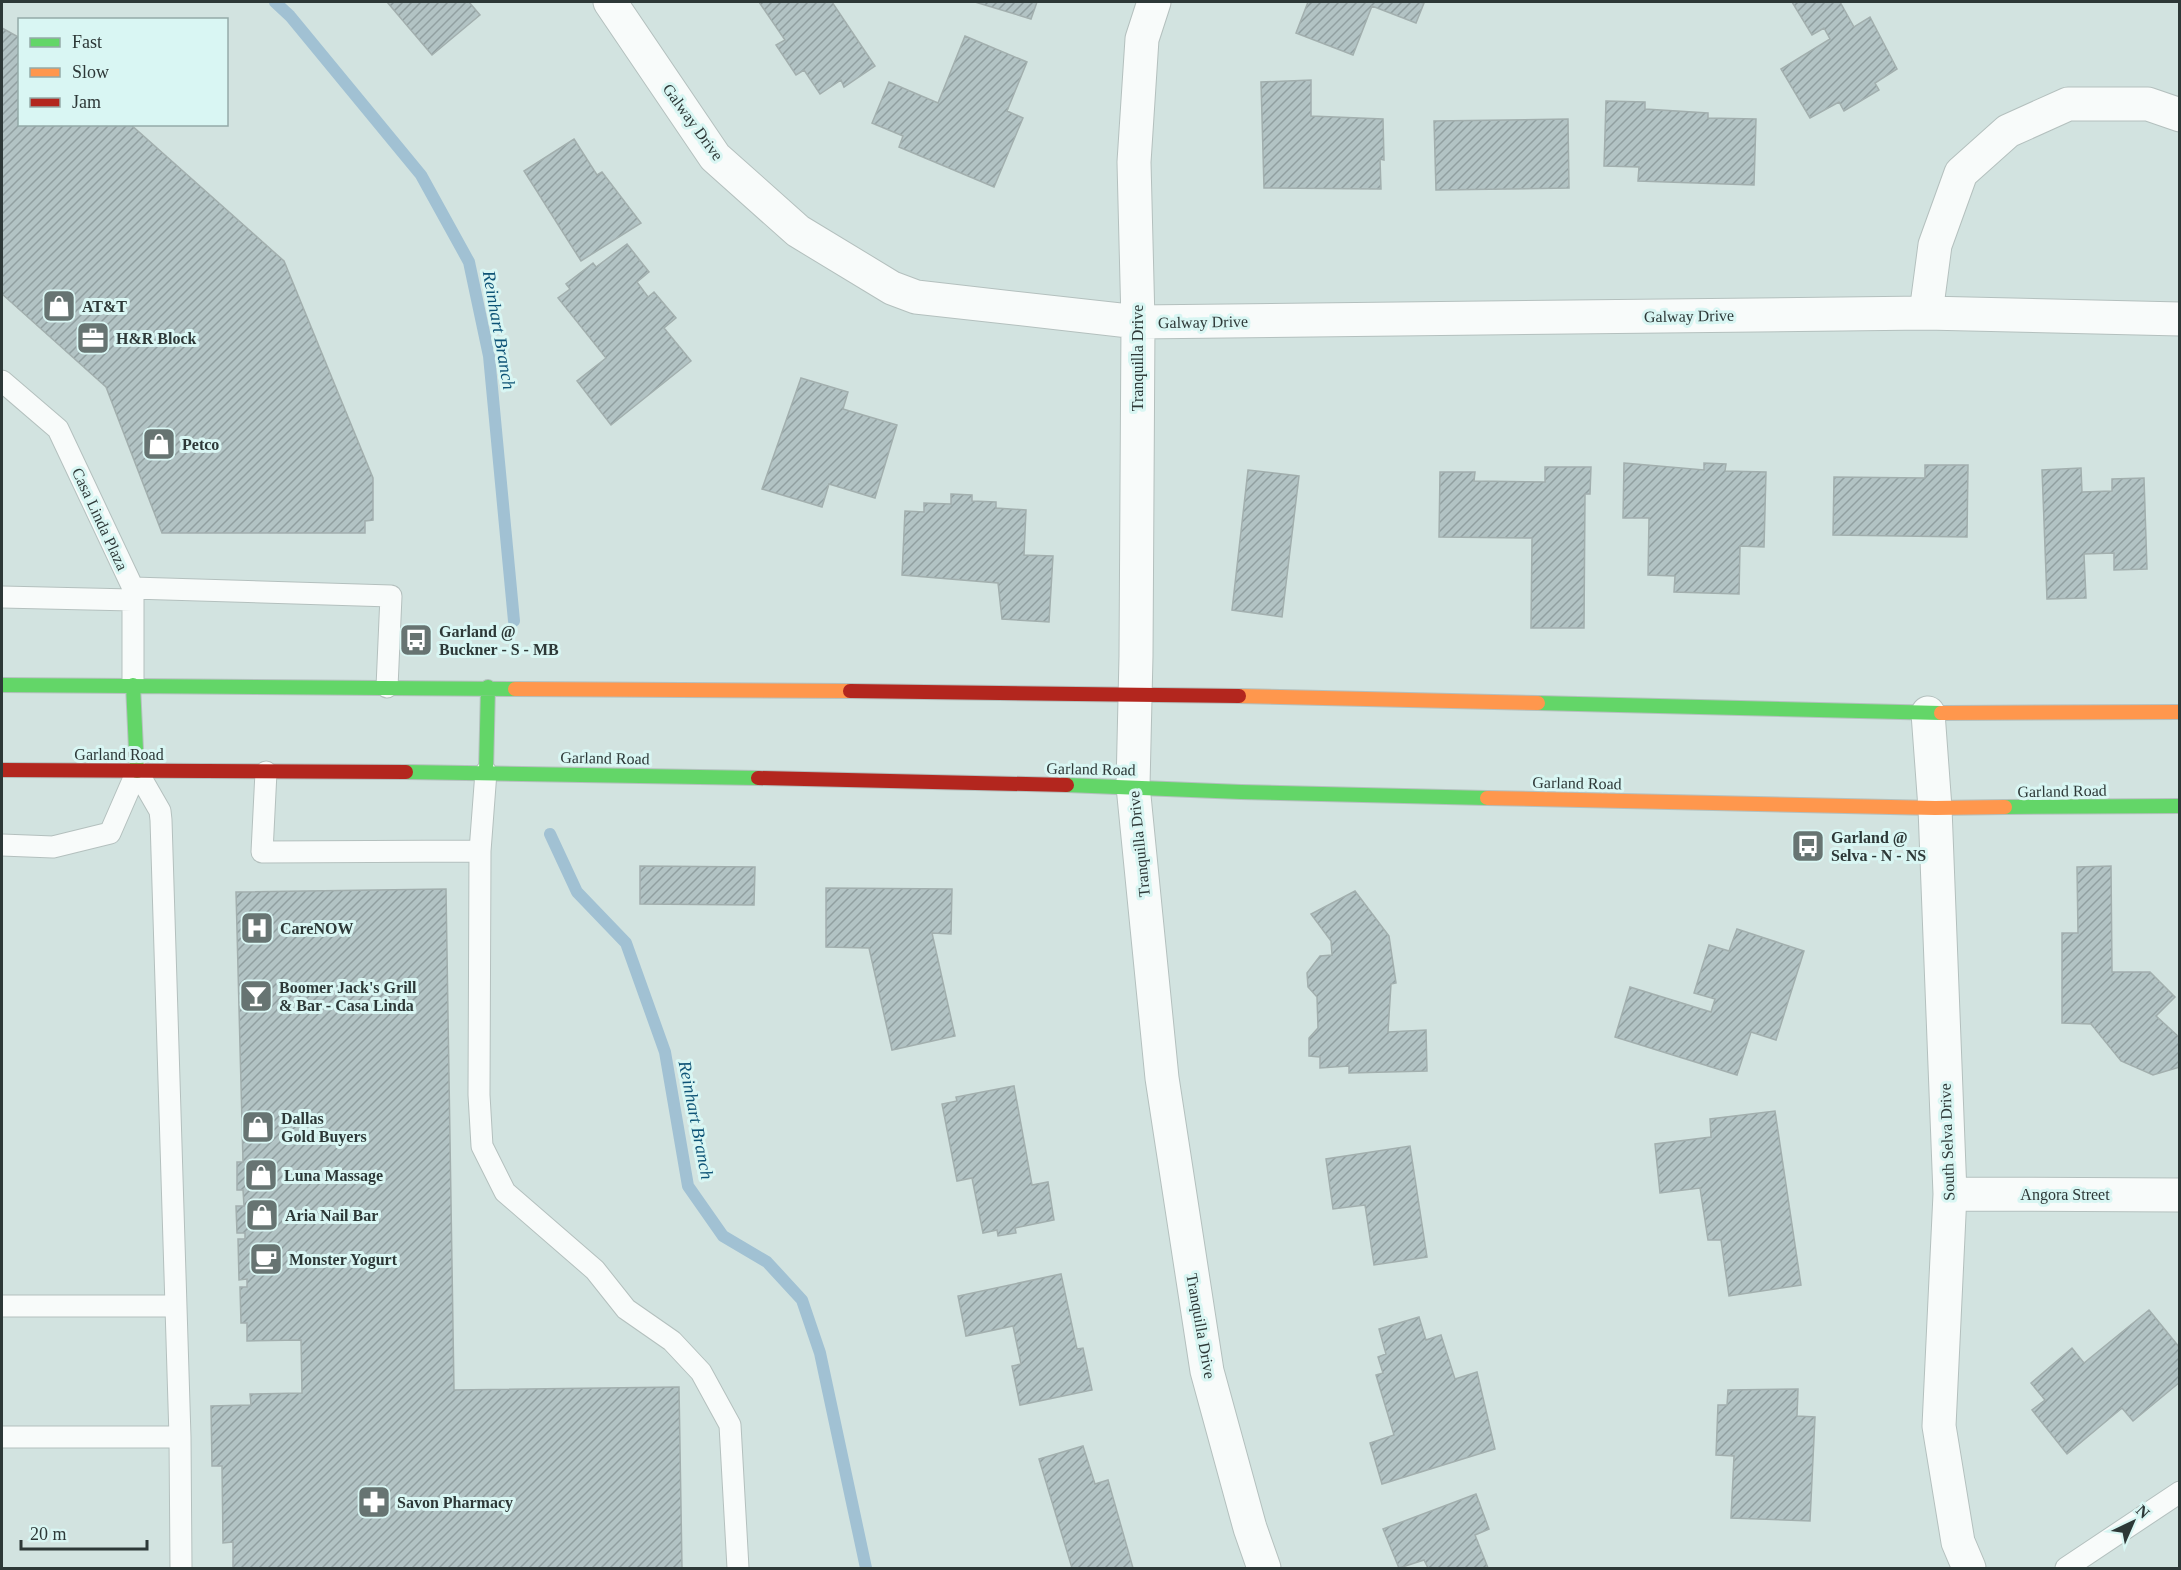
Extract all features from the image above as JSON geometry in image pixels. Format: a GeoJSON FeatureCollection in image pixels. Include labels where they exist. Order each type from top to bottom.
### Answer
{"type":"FeatureCollection","features":[{"type":"Feature","properties":{"kind":"main road"},"geometry":{"type":"LineString","coordinates":[[2,685],[1136,693],[1928,713],[2180,712]]}},
{"type":"Feature","properties":{"kind":"main road"},"geometry":{"type":"LineString","coordinates":[[133,685],[137,771]]}},
{"type":"Feature","properties":{"kind":"main road"},"geometry":{"type":"LineString","coordinates":[[486,772],[488,687]]}},
{"type":"Feature","properties":{"kind":"main road","name":"Garland Road"},"geometry":{"type":"LineString","coordinates":[[2,770],[486,772],[1133,786],[1241,792],[1935,808],[2180,806]]}},
{"type":"Feature","properties":{"kind":"street","name":"Galway Drive"},"geometry":{"type":"LineString","coordinates":[[610,2],[715,158],[798,231],[892,288],[916,297],[1138,322],[1926,313],[2180,319]]}},
{"type":"Feature","properties":{"kind":"street","name":"Tranquilla Drive"},"geometry":{"type":"LineString","coordinates":[[1154,2],[1142,39],[1134,162],[1138,322],[1136,693],[1133,786],[1162,1078],[1207,1371],[1250,1528],[1264,1569]]}},
{"type":"Feature","properties":{"kind":"street"},"geometry":{"type":"LineString","coordinates":[[1926,313],[1935,245],[1961,173],[2008,132],[2067,104],[2148,104],[2180,115]]}},
{"type":"Feature","properties":{"kind":"street","name":"South Selva Drive"},"geometry":{"type":"LineString","coordinates":[[1928,713],[1935,808],[1950,1194],[1939,1426],[1958,1542],[1969,1569]]}},
{"type":"Feature","properties":{"kind":"street","name":"Angora Street"},"geometry":{"type":"LineString","coordinates":[[1950,1194],[2180,1195]]}},
{"type":"Feature","properties":{"kind":"lane","name":"Casa Linda Plaza"},"geometry":{"type":"LineString","coordinates":[[2,381],[58,429],[132,594],[133,685]]}},
{"type":"Feature","properties":{"kind":"lane"},"geometry":{"type":"LineString","coordinates":[[2,597],[132,594],[392,597],[387,687]]}},
{"type":"Feature","properties":{"kind":"lane"},"geometry":{"type":"LineString","coordinates":[[2,845],[52,847],[110,833],[137,771]]}},
{"type":"Feature","properties":{"kind":"lane"},"geometry":{"type":"LineString","coordinates":[[137,771],[160,811],[180,1437],[181,1569]]}},
{"type":"Feature","properties":{"kind":"lane"},"geometry":{"type":"LineString","coordinates":[[266,772],[262,852],[480,851]]}},
{"type":"Feature","properties":{"kind":"lane"},"geometry":{"type":"LineString","coordinates":[[486,772],[480,851],[479,1095],[482,1146],[505,1192],[595,1270],[626,1309],[672,1341],[701,1372],[729,1425],[738,1569]]}},
{"type":"Feature","properties":{"kind":"lane"},"geometry":{"type":"LineString","coordinates":[[2,1306],[176,1306]]}},
{"type":"Feature","properties":{"kind":"lane"},"geometry":{"type":"LineString","coordinates":[[2,1437],[180,1437]]}},
{"type":"Feature","properties":{"kind":"lane"},"geometry":{"type":"LineString","coordinates":[[2066,1569],[2180,1492]]}},
{"type":"Feature","properties":{"kind":"building"},"geometry":{"type":"Polygon","coordinates":[[[387,2],[469,2],[480,15],[432,55],[387,2]]]}},
{"type":"Feature","properties":{"kind":"building"},"geometry":{"type":"Polygon","coordinates":[[[759,2],[832,2],[875,66],[844,87],[841,80],[820,94],[804,70],[796,75],[776,45],[785,40],[759,2]]]}},
{"type":"Feature","properties":{"kind":"building"},"geometry":{"type":"Polygon","coordinates":[[[975,2],[1037,2],[1031,19],[975,2]]]}},
{"type":"Feature","properties":{"kind":"building"},"geometry":{"type":"Polygon","coordinates":[[[1308,2],[1424,3],[1416,23],[1372,6],[1353,55],[1296,33],[1308,2]]]}},
{"type":"Feature","properties":{"kind":"building"},"geometry":{"type":"Polygon","coordinates":[[[1792,2],[1840,2],[1854,27],[1870,17],[1897,69],[1875,83],[1879,90],[1844,111],[1839,102],[1810,118],[1781,69],[1830,39],[1824,28],[1812,35],[1792,2]]]}},
{"type":"Feature","properties":{"kind":"building"},"geometry":{"type":"Polygon","coordinates":[[[2,28],[18,37],[18,126],[132,126],[284,261],[373,478],[373,520],[365,521],[365,533],[162,533],[106,387],[2,294],[2,28]]]}},
{"type":"Feature","properties":{"kind":"building"},"geometry":{"type":"Polygon","coordinates":[[[965,36],[1027,62],[1007,111],[1023,118],[994,187],[899,147],[903,136],[872,123],[889,82],[938,103],[965,36]]]}},
{"type":"Feature","properties":{"kind":"building"},"geometry":{"type":"Polygon","coordinates":[[[1311,80],[1311,116],[1383,119],[1384,160],[1380,159],[1381,189],[1264,188],[1261,82],[1311,80]]]}},
{"type":"Feature","properties":{"kind":"building"},"geometry":{"type":"Polygon","coordinates":[[[1606,101],[1645,102],[1645,109],[1708,113],[1708,118],[1756,119],[1754,185],[1638,181],[1639,167],[1604,166],[1606,101]]]}},
{"type":"Feature","properties":{"kind":"building"},"geometry":{"type":"Polygon","coordinates":[[[1568,119],[1569,188],[1436,190],[1434,121],[1568,119]]]}},
{"type":"Feature","properties":{"kind":"building"},"geometry":{"type":"Polygon","coordinates":[[[574,139],[597,175],[602,172],[641,223],[581,261],[524,171],[574,139]]]}},
{"type":"Feature","properties":{"kind":"building"},"geometry":{"type":"Polygon","coordinates":[[[627,244],[649,272],[637,282],[648,297],[654,292],[676,318],[664,328],[691,361],[611,425],[577,381],[606,358],[558,298],[570,289],[566,284],[593,263],[596,267],[627,244]]]}},
{"type":"Feature","properties":{"kind":"building"},"geometry":{"type":"Polygon","coordinates":[[[801,378],[848,392],[843,409],[897,425],[875,498],[829,484],[822,507],[762,489],[801,378]]]}},
{"type":"Feature","properties":{"kind":"building"},"geometry":{"type":"Polygon","coordinates":[[[1624,463],[1704,470],[1704,463],[1726,464],[1725,471],[1766,472],[1764,547],[1740,546],[1739,594],[1674,592],[1675,576],[1648,575],[1649,518],[1623,518],[1624,463]]]}},
{"type":"Feature","properties":{"kind":"building"},"geometry":{"type":"Polygon","coordinates":[[[1925,465],[1968,465],[1967,537],[1833,535],[1834,477],[1925,478],[1925,465]]]}},
{"type":"Feature","properties":{"kind":"building"},"geometry":{"type":"Polygon","coordinates":[[[1545,467],[1591,467],[1590,494],[1585,494],[1584,628],[1531,628],[1532,538],[1439,537],[1440,472],[1475,472],[1474,481],[1545,482],[1545,467]]]}},
{"type":"Feature","properties":{"kind":"building"},"geometry":{"type":"Polygon","coordinates":[[[2081,468],[2082,492],[2112,491],[2112,479],[2144,478],[2147,569],[2114,570],[2114,553],[2084,554],[2086,598],[2047,599],[2042,470],[2081,468]]]}},
{"type":"Feature","properties":{"kind":"building"},"geometry":{"type":"Polygon","coordinates":[[[1248,470],[1299,476],[1282,617],[1232,610],[1248,470]]]}},
{"type":"Feature","properties":{"kind":"building"},"geometry":{"type":"Polygon","coordinates":[[[951,494],[972,495],[972,501],[996,502],[996,508],[1026,510],[1024,555],[1053,556],[1049,622],[1002,619],[998,583],[902,575],[905,511],[924,512],[924,503],[951,504],[951,494]]]}},
{"type":"Feature","properties":{"kind":"building"},"geometry":{"type":"Polygon","coordinates":[[[640,866],[755,867],[754,905],[640,904],[640,866]]]}},
{"type":"Feature","properties":{"kind":"building"},"geometry":{"type":"Polygon","coordinates":[[[2111,866],[2112,972],[2150,972],[2175,997],[2156,1016],[2179,1037],[2180,1067],[2153,1075],[2121,1061],[2091,1024],[2062,1023],[2062,933],[2078,933],[2077,867],[2111,866]]]}},
{"type":"Feature","properties":{"kind":"building"},"geometry":{"type":"Polygon","coordinates":[[[826,888],[952,889],[951,934],[932,933],[955,1036],[892,1050],[869,948],[826,947],[826,888]]]}},
{"type":"Feature","properties":{"kind":"building"},"geometry":{"type":"Polygon","coordinates":[[[446,889],[454,1390],[679,1387],[682,1568],[233,1568],[233,1542],[223,1543],[222,1466],[212,1466],[211,1406],[251,1405],[250,1394],[302,1393],[301,1340],[247,1341],[247,1323],[241,1323],[240,1287],[247,1287],[247,1279],[239,1280],[238,1239],[245,1239],[245,1233],[237,1233],[236,1206],[244,1206],[243,1190],[237,1190],[237,1162],[243,1162],[236,892],[446,889]]]}},
{"type":"Feature","properties":{"kind":"building"},"geometry":{"type":"Polygon","coordinates":[[[1355,891],[1389,936],[1396,983],[1391,984],[1388,1032],[1426,1030],[1427,1071],[1349,1073],[1349,1066],[1320,1068],[1320,1057],[1309,1056],[1309,1038],[1318,1028],[1317,997],[1308,987],[1307,973],[1320,956],[1332,955],[1331,941],[1311,914],[1355,891]]]}},
{"type":"Feature","properties":{"kind":"building"},"geometry":{"type":"Polygon","coordinates":[[[1737,929],[1804,951],[1776,1040],[1751,1032],[1737,1075],[1615,1037],[1630,987],[1711,1012],[1715,999],[1694,993],[1709,945],[1729,951],[1737,929]]]}},
{"type":"Feature","properties":{"kind":"building"},"geometry":{"type":"Polygon","coordinates":[[[1014,1086],[1032,1185],[1048,1182],[1054,1220],[1015,1228],[1016,1233],[998,1236],[997,1230],[983,1233],[972,1178],[957,1181],[942,1104],[957,1101],[956,1097],[1014,1086]]]}},
{"type":"Feature","properties":{"kind":"building"},"geometry":{"type":"Polygon","coordinates":[[[1775,1111],[1801,1285],[1729,1296],[1721,1240],[1708,1240],[1700,1188],[1660,1193],[1655,1144],[1711,1137],[1710,1119],[1775,1111]]]}},
{"type":"Feature","properties":{"kind":"building"},"geometry":{"type":"Polygon","coordinates":[[[1410,1146],[1427,1257],[1374,1265],[1365,1205],[1333,1209],[1326,1159],[1410,1146]]]}},
{"type":"Feature","properties":{"kind":"building"},"geometry":{"type":"Polygon","coordinates":[[[1061,1274],[1077,1349],[1083,1348],[1092,1390],[1020,1405],[1012,1366],[1021,1364],[1013,1326],[966,1336],[958,1296],[1061,1274]]]}},
{"type":"Feature","properties":{"kind":"building"},"geometry":{"type":"Polygon","coordinates":[[[2149,1310],[2180,1348],[2180,1382],[2133,1421],[2122,1408],[2067,1454],[2032,1410],[2045,1400],[2031,1383],[2072,1348],[2084,1363],[2149,1310]]]}},
{"type":"Feature","properties":{"kind":"building"},"geometry":{"type":"Polygon","coordinates":[[[1419,1317],[1426,1340],[1441,1335],[1455,1379],[1477,1372],[1495,1449],[1382,1484],[1370,1443],[1394,1435],[1376,1375],[1383,1373],[1378,1357],[1386,1354],[1379,1329],[1419,1317]]]}},
{"type":"Feature","properties":{"kind":"building"},"geometry":{"type":"Polygon","coordinates":[[[1798,1389],[1797,1416],[1815,1417],[1810,1521],[1731,1518],[1734,1456],[1716,1455],[1718,1405],[1727,1405],[1728,1390],[1798,1389]]]}},
{"type":"Feature","properties":{"kind":"building"},"geometry":{"type":"Polygon","coordinates":[[[1083,1446],[1095,1484],[1108,1480],[1133,1568],[1072,1568],[1039,1459],[1083,1446]]]}},
{"type":"Feature","properties":{"kind":"building"},"geometry":{"type":"Polygon","coordinates":[[[1476,1494],[1489,1529],[1475,1535],[1488,1568],[1428,1568],[1424,1560],[1399,1568],[1383,1529],[1476,1494]]]}},
{"type":"Feature","properties":{"kind":"waterway","name":"Reinhart Branch"},"geometry":{"type":"LineString","coordinates":[[275,2],[290,16],[421,175],[469,262],[489,356],[514,621]]}},
{"type":"Feature","properties":{"kind":"waterway","name":"Reinhart Branch"},"geometry":{"type":"LineString","coordinates":[[550,834],[577,892],[626,943],[665,1052],[688,1186],[723,1236],[767,1262],[802,1300],[820,1353],[866,1568]]}},
{"type":"Feature","properties":{"kind":"traffic: fast"},"geometry":{"type":"LineString","coordinates":[[2,685],[515,689]]}},
{"type":"Feature","properties":{"kind":"traffic: fast"},"geometry":{"type":"LineString","coordinates":[[133,685],[137,771]]}},
{"type":"Feature","properties":{"kind":"traffic: fast"},"geometry":{"type":"LineString","coordinates":[[486,772],[488,687]]}},
{"type":"Feature","properties":{"kind":"traffic: fast"},"geometry":{"type":"LineString","coordinates":[[1538,703],[1941,713]]}},
{"type":"Feature","properties":{"kind":"traffic: fast"},"geometry":{"type":"LineString","coordinates":[[406,772],[758,778]]}},
{"type":"Feature","properties":{"kind":"traffic: fast"},"geometry":{"type":"LineString","coordinates":[[1067,785],[1487,798]]}},
{"type":"Feature","properties":{"kind":"traffic: fast"},"geometry":{"type":"LineString","coordinates":[[2005,807],[2180,806]]}},
{"type":"Feature","properties":{"kind":"traffic: slow"},"geometry":{"type":"LineString","coordinates":[[515,689],[850,691]]}},
{"type":"Feature","properties":{"kind":"traffic: slow"},"geometry":{"type":"LineString","coordinates":[[1239,696],[1538,703]]}},
{"type":"Feature","properties":{"kind":"traffic: slow"},"geometry":{"type":"LineString","coordinates":[[1941,713],[2180,712]]}},
{"type":"Feature","properties":{"kind":"traffic: slow"},"geometry":{"type":"LineString","coordinates":[[1487,798],[1935,808],[2005,807]]}},
{"type":"Feature","properties":{"kind":"traffic: jam"},"geometry":{"type":"LineString","coordinates":[[850,691],[1239,696]]}},
{"type":"Feature","properties":{"kind":"traffic: jam"},"geometry":{"type":"LineString","coordinates":[[2,770],[406,772]]}},
{"type":"Feature","properties":{"kind":"traffic: jam"},"geometry":{"type":"LineString","coordinates":[[758,778],[1067,785]]}},
{"type":"Feature","properties":{"kind":"place","name":"AT&T"},"geometry":{"type":"Point","coordinates":[59,306]}},
{"type":"Feature","properties":{"kind":"place","name":"H&R Block"},"geometry":{"type":"Point","coordinates":[93,338]}},
{"type":"Feature","properties":{"kind":"place","name":"Petco"},"geometry":{"type":"Point","coordinates":[159,444]}},
{"type":"Feature","properties":{"kind":"place","name":"Garland @ Buckner - S - MB"},"geometry":{"type":"Point","coordinates":[416,640]}},
{"type":"Feature","properties":{"kind":"place","name":"Garland @ Selva - N - NS"},"geometry":{"type":"Point","coordinates":[1808,846]}},
{"type":"Feature","properties":{"kind":"place","name":"CareNOW"},"geometry":{"type":"Point","coordinates":[257,928]}},
{"type":"Feature","properties":{"kind":"place","name":"Boomer Jack's Grill & Bar - Casa Linda"},"geometry":{"type":"Point","coordinates":[256,996]}},
{"type":"Feature","properties":{"kind":"place","name":"Dallas Gold Buyers"},"geometry":{"type":"Point","coordinates":[258,1127]}},
{"type":"Feature","properties":{"kind":"place","name":"Luna Massage"},"geometry":{"type":"Point","coordinates":[261,1175]}},
{"type":"Feature","properties":{"kind":"place","name":"Aria Nail Bar"},"geometry":{"type":"Point","coordinates":[262,1215]}},
{"type":"Feature","properties":{"kind":"place","name":"Monster Yogurt"},"geometry":{"type":"Point","coordinates":[266,1259]}},
{"type":"Feature","properties":{"kind":"place","name":"Savon Pharmacy"},"geometry":{"type":"Point","coordinates":[374,1502]}}]}
